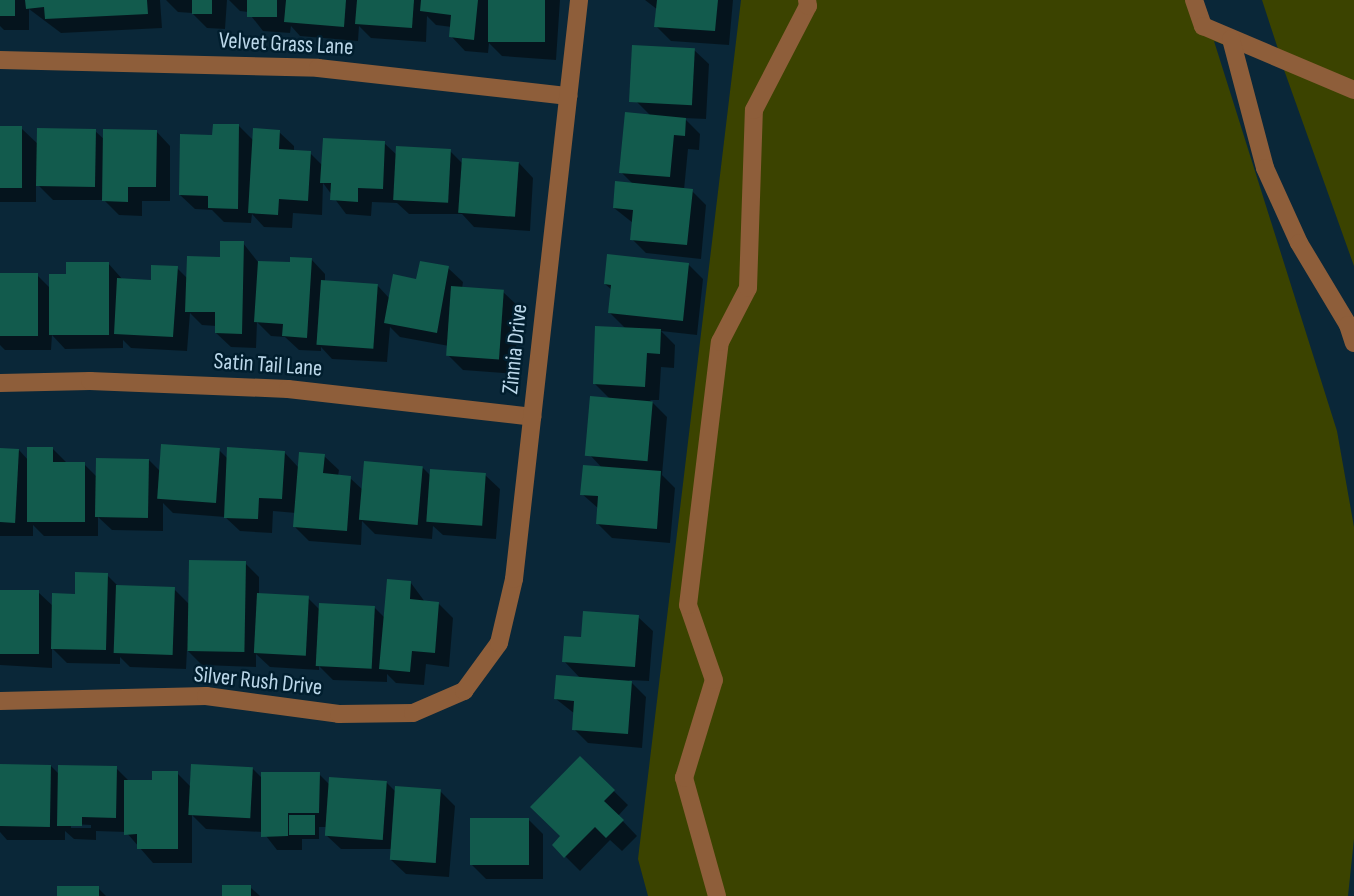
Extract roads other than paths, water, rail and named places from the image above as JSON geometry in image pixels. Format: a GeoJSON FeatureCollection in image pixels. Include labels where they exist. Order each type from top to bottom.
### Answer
{"type":"FeatureCollection","features":[{"type":"Feature","properties":{"kind":"street","name":"Zinnia Drive"},"geometry":{"type":"LineString","coordinates":[[464,691],[499,643],[513,579],[579,0]]}},
{"type":"Feature","properties":{"kind":"street"},"geometry":{"type":"LineString","coordinates":[[718,896],[684,778],[714,680],[688,605],[720,342],[748,288],[754,110],[808,6],[807,0]]}},
{"type":"Feature","properties":{"kind":"street"},"geometry":{"type":"LineString","coordinates":[[1194,0],[1203,26],[1354,90]]}},
{"type":"Feature","properties":{"kind":"street"},"geometry":{"type":"LineString","coordinates":[[1231,38],[1265,167],[1299,243],[1348,325],[1354,343]]}},
{"type":"Feature","properties":{"kind":"street","name":"Velvet Grass Lane"},"geometry":{"type":"LineString","coordinates":[[0,60],[318,68],[568,96]]}},
{"type":"Feature","properties":{"kind":"street","name":"Satin Tail Lane"},"geometry":{"type":"LineString","coordinates":[[0,383],[90,381],[288,389],[532,417]]}},
{"type":"Feature","properties":{"kind":"street","name":"Silver Rush Drive"},"geometry":{"type":"LineString","coordinates":[[0,701],[206,696],[339,714],[413,713],[464,691]]}}]}
